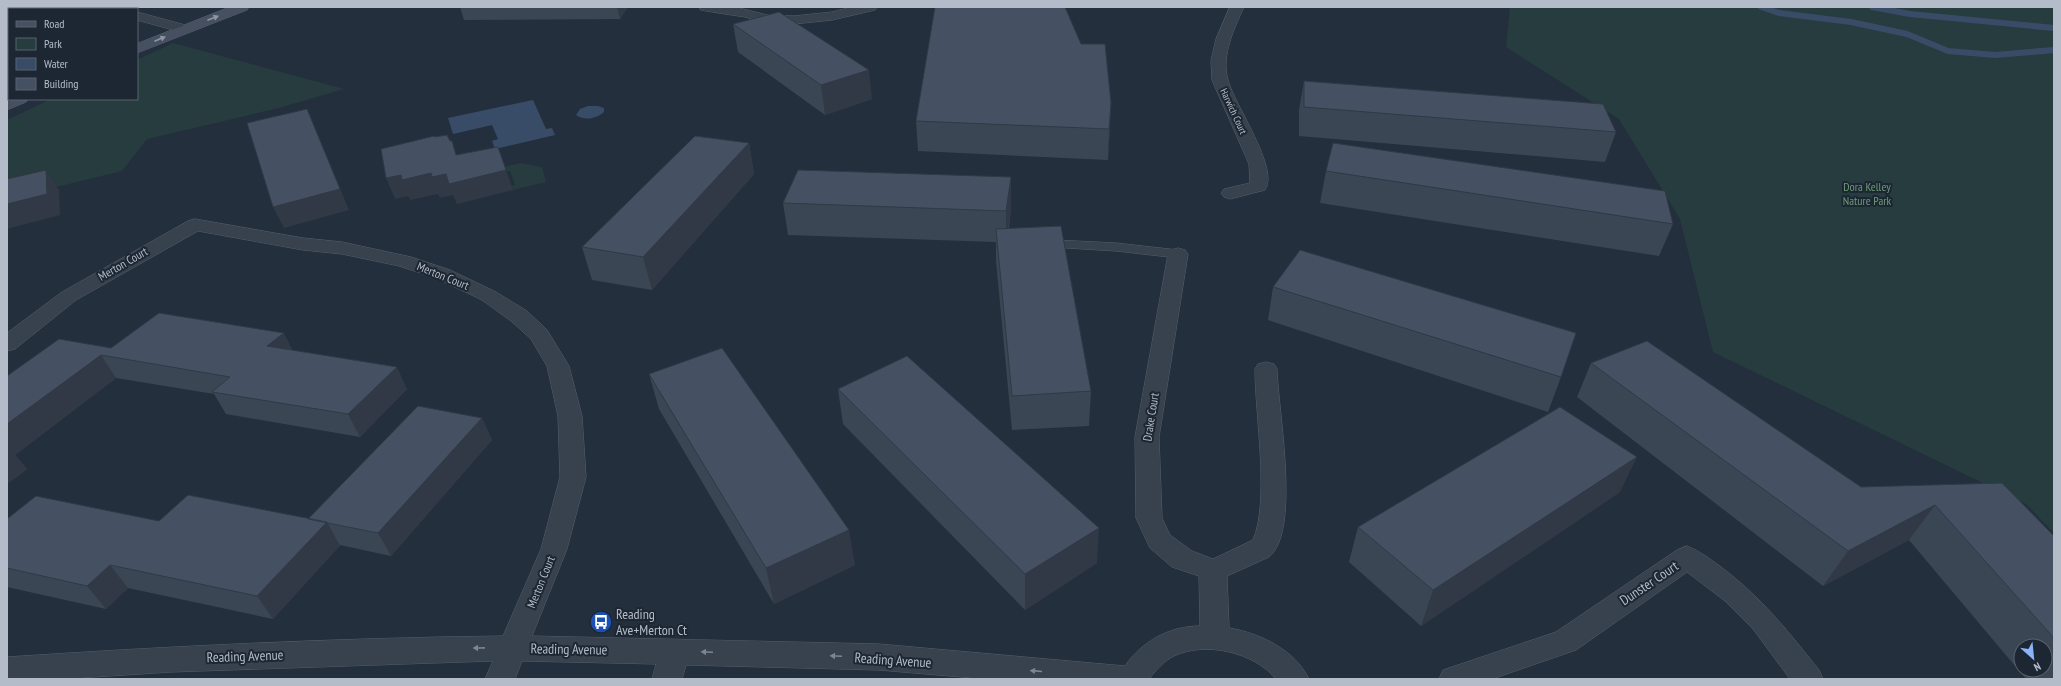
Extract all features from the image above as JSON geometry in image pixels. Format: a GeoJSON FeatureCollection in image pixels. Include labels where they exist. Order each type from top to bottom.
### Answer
{"type":"FeatureCollection","features":[{"type":"Feature","properties":{"kind":"main road"},"geometry":{"type":"LineString","coordinates":[[138,35],[209,7]]}},
{"type":"Feature","properties":{"kind":"main road"},"geometry":{"type":"LineString","coordinates":[[138,48],[242,7]]}},
{"type":"Feature","properties":{"kind":"main road"},"geometry":{"type":"LineString","coordinates":[[7,105],[18,100]]}},
{"type":"Feature","properties":{"kind":"street"},"geometry":{"type":"LineString","coordinates":[[706,7],[747,13],[766,19],[794,20],[832,16],[870,7]]}},
{"type":"Feature","properties":{"kind":"street","name":"Harwich Court"},"geometry":{"type":"LineString","coordinates":[[1230,193],[1259,186],[1258,164],[1220,80],[1219,61],[1224,39],[1236,7]]}},
{"type":"Feature","properties":{"kind":"street"},"geometry":{"type":"LineString","coordinates":[[138,16],[184,29]]}},
{"type":"Feature","properties":{"kind":"street","name":"Merton Court"},"geometry":{"type":"LineString","coordinates":[[7,344],[69,296],[118,266],[195,225],[303,244],[342,248],[404,261],[444,274],[489,296],[519,316],[539,335],[558,366],[570,416],[573,477],[554,549],[500,679]]}},
{"type":"Feature","properties":{"kind":"street","name":"Drake Court"},"geometry":{"type":"LineString","coordinates":[[1178,254],[1147,437],[1149,518],[1158,541],[1182,559],[1213,570]]}},
{"type":"Feature","properties":{"kind":"street"},"geometry":{"type":"LineString","coordinates":[[1215,638],[1213,570],[1241,559],[1262,547],[1272,525],[1273,483],[1266,369]]}},
{"type":"Feature","properties":{"kind":"street","name":"Dunster Court"},"geometry":{"type":"LineString","coordinates":[[1454,679],[1566,641],[1687,557],[1735,593],[1763,621],[1808,679]]}},
{"type":"Feature","properties":{"kind":"street"},"geometry":{"type":"LineString","coordinates":[[1132,679],[1142,664],[1162,648],[1187,639],[1215,638],[1243,643],[1269,656],[1294,679]]}},
{"type":"Feature","properties":{"kind":"street","name":"Reading Avenue"},"geometry":{"type":"LineString","coordinates":[[7,670],[179,659],[428,649],[513,648],[879,657],[1132,679]]}},
{"type":"Feature","properties":{"kind":"street"},"geometry":{"type":"LineString","coordinates":[[667,679],[675,651]]}},
{"type":"Feature","properties":{"kind":"lane"},"geometry":{"type":"LineString","coordinates":[[1055,244],[1116,247],[1178,254]]}},
{"type":"Feature","properties":{"kind":"green space","name":"Dora Kelley Nature Park"},"geometry":{"type":"Polygon","coordinates":[[[1510,7],[2054,7],[2054,533],[2026,504],[1713,352],[1680,219],[1619,119],[1506,47],[1510,7]]]}},
{"type":"Feature","properties":{"kind":"green space"},"geometry":{"type":"Polygon","coordinates":[[[173,43],[344,89],[279,108],[147,139],[122,171],[7,199],[7,120],[49,100],[138,100],[138,60],[173,43]]]}},
{"type":"Feature","properties":{"kind":"green space"},"geometry":{"type":"Polygon","coordinates":[[[521,163],[542,167],[546,182],[513,190],[511,186],[515,185],[510,171],[506,171],[504,167],[521,163]]]}},
{"type":"Feature","properties":{"kind":"water"},"geometry":{"type":"Polygon","coordinates":[[[533,100],[546,129],[552,128],[555,135],[495,149],[492,141],[498,139],[492,125],[453,134],[448,118],[533,100]]]}},
{"type":"Feature","properties":{"kind":"water"},"geometry":{"type":"Polygon","coordinates":[[[588,106],[598,106],[604,108],[604,112],[586,119],[576,115],[580,109],[588,106]]]}},
{"type":"Feature","properties":{"kind":"building"},"geometry":{"type":"Polygon","coordinates":[[[935,7],[1065,7],[1081,44],[1105,44],[1111,103],[1109,129],[916,121],[935,7]]]}},
{"type":"Feature","properties":{"kind":"building"},"geometry":{"type":"Polygon","coordinates":[[[779,12],[869,70],[821,85],[733,24],[779,12]]]}},
{"type":"Feature","properties":{"kind":"building"},"geometry":{"type":"Polygon","coordinates":[[[1304,81],[1603,104],[1616,132],[1304,107],[1304,81]]]}},
{"type":"Feature","properties":{"kind":"building"},"geometry":{"type":"Polygon","coordinates":[[[307,109],[340,189],[273,207],[247,123],[307,109]]]}},
{"type":"Feature","properties":{"kind":"building"},"geometry":{"type":"Polygon","coordinates":[[[447,135],[450,141],[452,141],[456,155],[498,147],[506,170],[449,184],[446,174],[432,177],[431,173],[402,180],[401,175],[386,178],[381,149],[434,136],[447,135]]]}},
{"type":"Feature","properties":{"kind":"building"},"geometry":{"type":"Polygon","coordinates":[[[695,136],[749,143],[643,257],[582,247],[695,136]]]}},
{"type":"Feature","properties":{"kind":"building"},"geometry":{"type":"Polygon","coordinates":[[[1333,143],[1665,191],[1673,224],[1326,171],[1333,143]]]}},
{"type":"Feature","properties":{"kind":"building"},"geometry":{"type":"Polygon","coordinates":[[[46,170],[47,194],[7,204],[7,179],[46,170]]]}},
{"type":"Feature","properties":{"kind":"building"},"geometry":{"type":"Polygon","coordinates":[[[798,170],[1011,177],[1006,211],[783,203],[798,170]]]}},
{"type":"Feature","properties":{"kind":"building"},"geometry":{"type":"Polygon","coordinates":[[[1061,226],[1091,391],[1012,396],[996,229],[1061,226]]]}},
{"type":"Feature","properties":{"kind":"building"},"geometry":{"type":"Polygon","coordinates":[[[1300,250],[1576,333],[1561,377],[1273,287],[1300,250]]]}},
{"type":"Feature","properties":{"kind":"building"},"geometry":{"type":"Polygon","coordinates":[[[159,313],[284,333],[267,346],[397,367],[348,414],[212,392],[230,377],[101,355],[7,424],[7,376],[59,339],[111,348],[159,313]]]}},
{"type":"Feature","properties":{"kind":"building"},"geometry":{"type":"Polygon","coordinates":[[[1647,341],[1861,487],[2002,483],[2054,536],[2054,638],[1935,505],[1848,551],[1591,363],[1647,341]]]}},
{"type":"Feature","properties":{"kind":"building"},"geometry":{"type":"Polygon","coordinates":[[[722,348],[849,530],[766,568],[649,374],[722,348]]]}},
{"type":"Feature","properties":{"kind":"building"},"geometry":{"type":"Polygon","coordinates":[[[907,356],[1099,528],[1025,574],[838,389],[907,356]]]}},
{"type":"Feature","properties":{"kind":"building"},"geometry":{"type":"Polygon","coordinates":[[[418,406],[482,418],[378,533],[308,519],[418,406]]]}},
{"type":"Feature","properties":{"kind":"building"},"geometry":{"type":"Polygon","coordinates":[[[1560,407],[1637,457],[1433,590],[1358,527],[1560,407]]]}},
{"type":"Feature","properties":{"kind":"building"},"geometry":{"type":"Polygon","coordinates":[[[188,495],[327,522],[257,596],[110,565],[87,586],[7,568],[7,519],[36,496],[159,521],[188,495]]]}},
{"type":"Feature","properties":{"kind":"waterway"},"geometry":{"type":"LineString","coordinates":[[1761,7],[1779,13],[1851,22],[1907,34],[1948,51],[1995,55],[2054,50]]}},
{"type":"Feature","properties":{"kind":"waterway"},"geometry":{"type":"LineString","coordinates":[[1872,7],[1910,14],[2054,28]]}},
{"type":"Feature","properties":{"kind":"place","name":"Reading Ave+Merton Ct"},"geometry":{"type":"Point","coordinates":[601,622]}}]}
